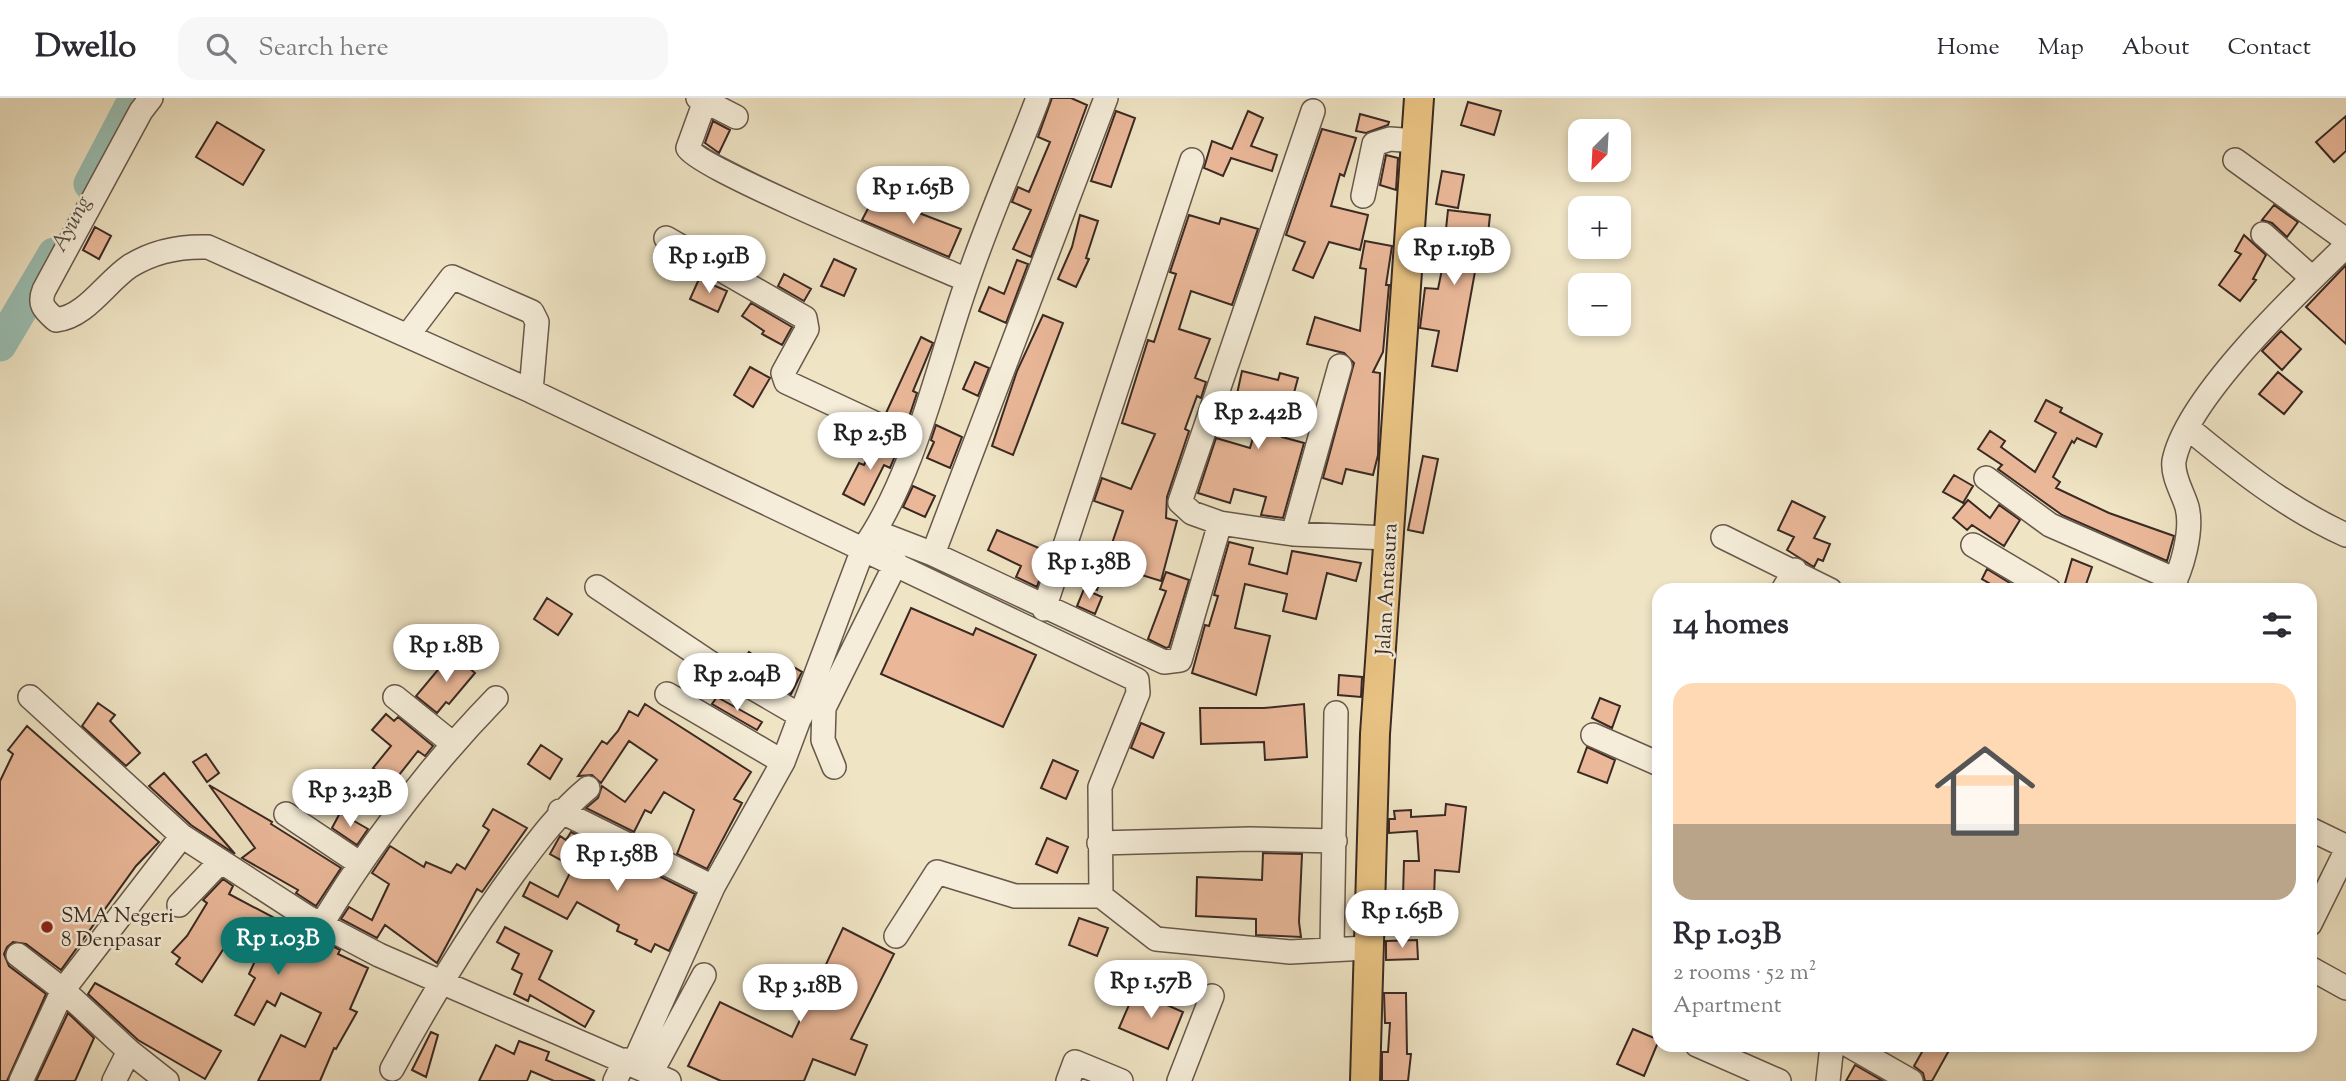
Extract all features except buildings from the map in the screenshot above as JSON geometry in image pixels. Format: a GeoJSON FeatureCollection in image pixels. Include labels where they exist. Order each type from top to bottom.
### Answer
{"type":"FeatureCollection","features":[{"type":"Feature","properties":{"kind":"main road","name":"Jalan Antasura"},"geometry":{"type":"LineString","coordinates":[[1365,1081],[1367,948],[1376,734],[1419,98]]}},
{"type":"Feature","properties":{"kind":"street"},"geometry":{"type":"LineString","coordinates":[[151,98],[141,111],[40,299],[42,307],[56,320],[67,319],[128,268],[148,256],[178,248],[208,247],[870,540],[933,554],[1044,609],[1164,662],[1180,660],[1220,523]]}},
{"type":"Feature","properties":{"kind":"street"},"geometry":{"type":"LineString","coordinates":[[639,1072],[713,887],[783,762],[870,540],[915,442],[967,280],[1038,98]]}},
{"type":"Feature","properties":{"kind":"street"},"geometry":{"type":"LineString","coordinates":[[933,554],[1106,98]]}},
{"type":"Feature","properties":{"kind":"street"},"geometry":{"type":"LineString","coordinates":[[736,117],[701,100],[688,148],[697,157],[736,178],[967,280]]}},
{"type":"Feature","properties":{"kind":"street"},"geometry":{"type":"LineString","coordinates":[[1313,111],[1181,502],[1192,513],[1220,523],[1293,534],[1388,538]]}},
{"type":"Feature","properties":{"kind":"street"},"geometry":{"type":"LineString","coordinates":[[1363,195],[1374,144],[1390,139],[1416,141]]}},
{"type":"Feature","properties":{"kind":"street"},"geometry":{"type":"LineString","coordinates":[[1044,609],[1192,160]]}},
{"type":"Feature","properties":{"kind":"street"},"geometry":{"type":"LineString","coordinates":[[2235,160],[2346,240]]}},
{"type":"Feature","properties":{"kind":"street"},"geometry":{"type":"LineString","coordinates":[[2263,234],[2312,278]]}},
{"type":"Feature","properties":{"kind":"street"},"geometry":{"type":"LineString","coordinates":[[666,238],[805,318],[807,329],[783,373],[786,382],[915,442]]}},
{"type":"Feature","properties":{"kind":"street"},"geometry":{"type":"LineString","coordinates":[[2174,583],[2186,543],[2188,510],[2174,466],[2188,428],[2216,383],[2312,278],[2346,246]]}},
{"type":"Feature","properties":{"kind":"street"},"geometry":{"type":"LineString","coordinates":[[408,335],[452,277],[532,312],[537,322],[531,391]]}},
{"type":"Feature","properties":{"kind":"street"},"geometry":{"type":"LineString","coordinates":[[1293,534],[1340,366]]}},
{"type":"Feature","properties":{"kind":"street"},"geometry":{"type":"LineString","coordinates":[[2188,428],[2246,476],[2301,514],[2346,536]]}},
{"type":"Feature","properties":{"kind":"street"},"geometry":{"type":"LineString","coordinates":[[1986,478],[2050,525],[2169,583]]}},
{"type":"Feature","properties":{"kind":"street"},"geometry":{"type":"LineString","coordinates":[[1723,537],[1789,580]]}},
{"type":"Feature","properties":{"kind":"street"},"geometry":{"type":"LineString","coordinates":[[870,540],[896,563],[1137,680],[1138,693],[1100,787],[1101,896]]}},
{"type":"Feature","properties":{"kind":"street"},"geometry":{"type":"LineString","coordinates":[[1973,545],[2037,583]]}},
{"type":"Feature","properties":{"kind":"street"},"geometry":{"type":"LineString","coordinates":[[834,767],[823,740],[824,708],[896,563]]}},
{"type":"Feature","properties":{"kind":"street"},"geometry":{"type":"LineString","coordinates":[[597,587],[715,666],[801,716]]}},
{"type":"Feature","properties":{"kind":"street"},"geometry":{"type":"LineString","coordinates":[[667,694],[783,762]]}},
{"type":"Feature","properties":{"kind":"street"},"geometry":{"type":"LineString","coordinates":[[30,697],[182,836],[321,925],[379,955],[441,980],[639,1072]]}},
{"type":"Feature","properties":{"kind":"street"},"geometry":{"type":"LineString","coordinates":[[395,697],[452,743]]}},
{"type":"Feature","properties":{"kind":"street"},"geometry":{"type":"LineString","coordinates":[[321,925],[359,863],[452,743],[496,698]]}},
{"type":"Feature","properties":{"kind":"street"},"geometry":{"type":"LineString","coordinates":[[1332,947],[1336,713]]}},
{"type":"Feature","properties":{"kind":"street"},"geometry":{"type":"LineString","coordinates":[[1593,735],[1652,761]]}},
{"type":"Feature","properties":{"kind":"street"},"geometry":{"type":"LineString","coordinates":[[392,1069],[441,980],[483,916],[560,811],[588,788]]}},
{"type":"Feature","properties":{"kind":"street"},"geometry":{"type":"LineString","coordinates":[[560,811],[713,887]]}},
{"type":"Feature","properties":{"kind":"street"},"geometry":{"type":"LineString","coordinates":[[286,814],[359,863]]}},
{"type":"Feature","properties":{"kind":"street"},"geometry":{"type":"LineString","coordinates":[[2317,832],[2334,840],[2346,851],[2317,910]]}},
{"type":"Feature","properties":{"kind":"street"},"geometry":{"type":"LineString","coordinates":[[20,1081],[63,990],[182,836]]}},
{"type":"Feature","properties":{"kind":"street"},"geometry":{"type":"LineString","coordinates":[[1099,843],[1250,839],[1335,841]]}},
{"type":"Feature","properties":{"kind":"street"},"geometry":{"type":"LineString","coordinates":[[179,905],[220,862]]}},
{"type":"Feature","properties":{"kind":"street"},"geometry":{"type":"LineString","coordinates":[[896,936],[937,872],[1015,896],[1101,896],[1156,939],[1290,952],[1332,947],[1367,948]]}},
{"type":"Feature","properties":{"kind":"street"},"geometry":{"type":"LineString","coordinates":[[18,955],[63,990],[129,1051],[167,1081]]}},
{"type":"Feature","properties":{"kind":"street"},"geometry":{"type":"LineString","coordinates":[[2317,972],[2346,988]]}},
{"type":"Feature","properties":{"kind":"street"},"geometry":{"type":"LineString","coordinates":[[639,1072],[704,975]]}},
{"type":"Feature","properties":{"kind":"street"},"geometry":{"type":"LineString","coordinates":[[1179,1081],[1212,996]]}},
{"type":"Feature","properties":{"kind":"street"},"geometry":{"type":"LineString","coordinates":[[114,1081],[129,1051]]}},
{"type":"Feature","properties":{"kind":"street"},"geometry":{"type":"LineString","coordinates":[[1714,1052],[1779,1081]]}},
{"type":"Feature","properties":{"kind":"street"},"geometry":{"type":"LineString","coordinates":[[1828,1081],[1831,1052]]}},
{"type":"Feature","properties":{"kind":"street"},"geometry":{"type":"LineString","coordinates":[[1859,1052],[1911,1081]]}},
{"type":"Feature","properties":{"kind":"street"},"geometry":{"type":"LineString","coordinates":[[1068,1081],[1075,1062],[1121,1081]]}},
{"type":"Feature","properties":{"kind":"waterway","name":"Ayung"},"geometry":{"type":"LineString","coordinates":[[90,184],[135,98]]}},
{"type":"Feature","properties":{"kind":"waterway","name":"Ayung"},"geometry":{"type":"LineString","coordinates":[[0,345],[54,254]]}},
{"type":"Feature","properties":{"kind":"place","name":"SMA Negeri 8 Denpasar"},"geometry":{"type":"Point","coordinates":[47,927]}}]}
